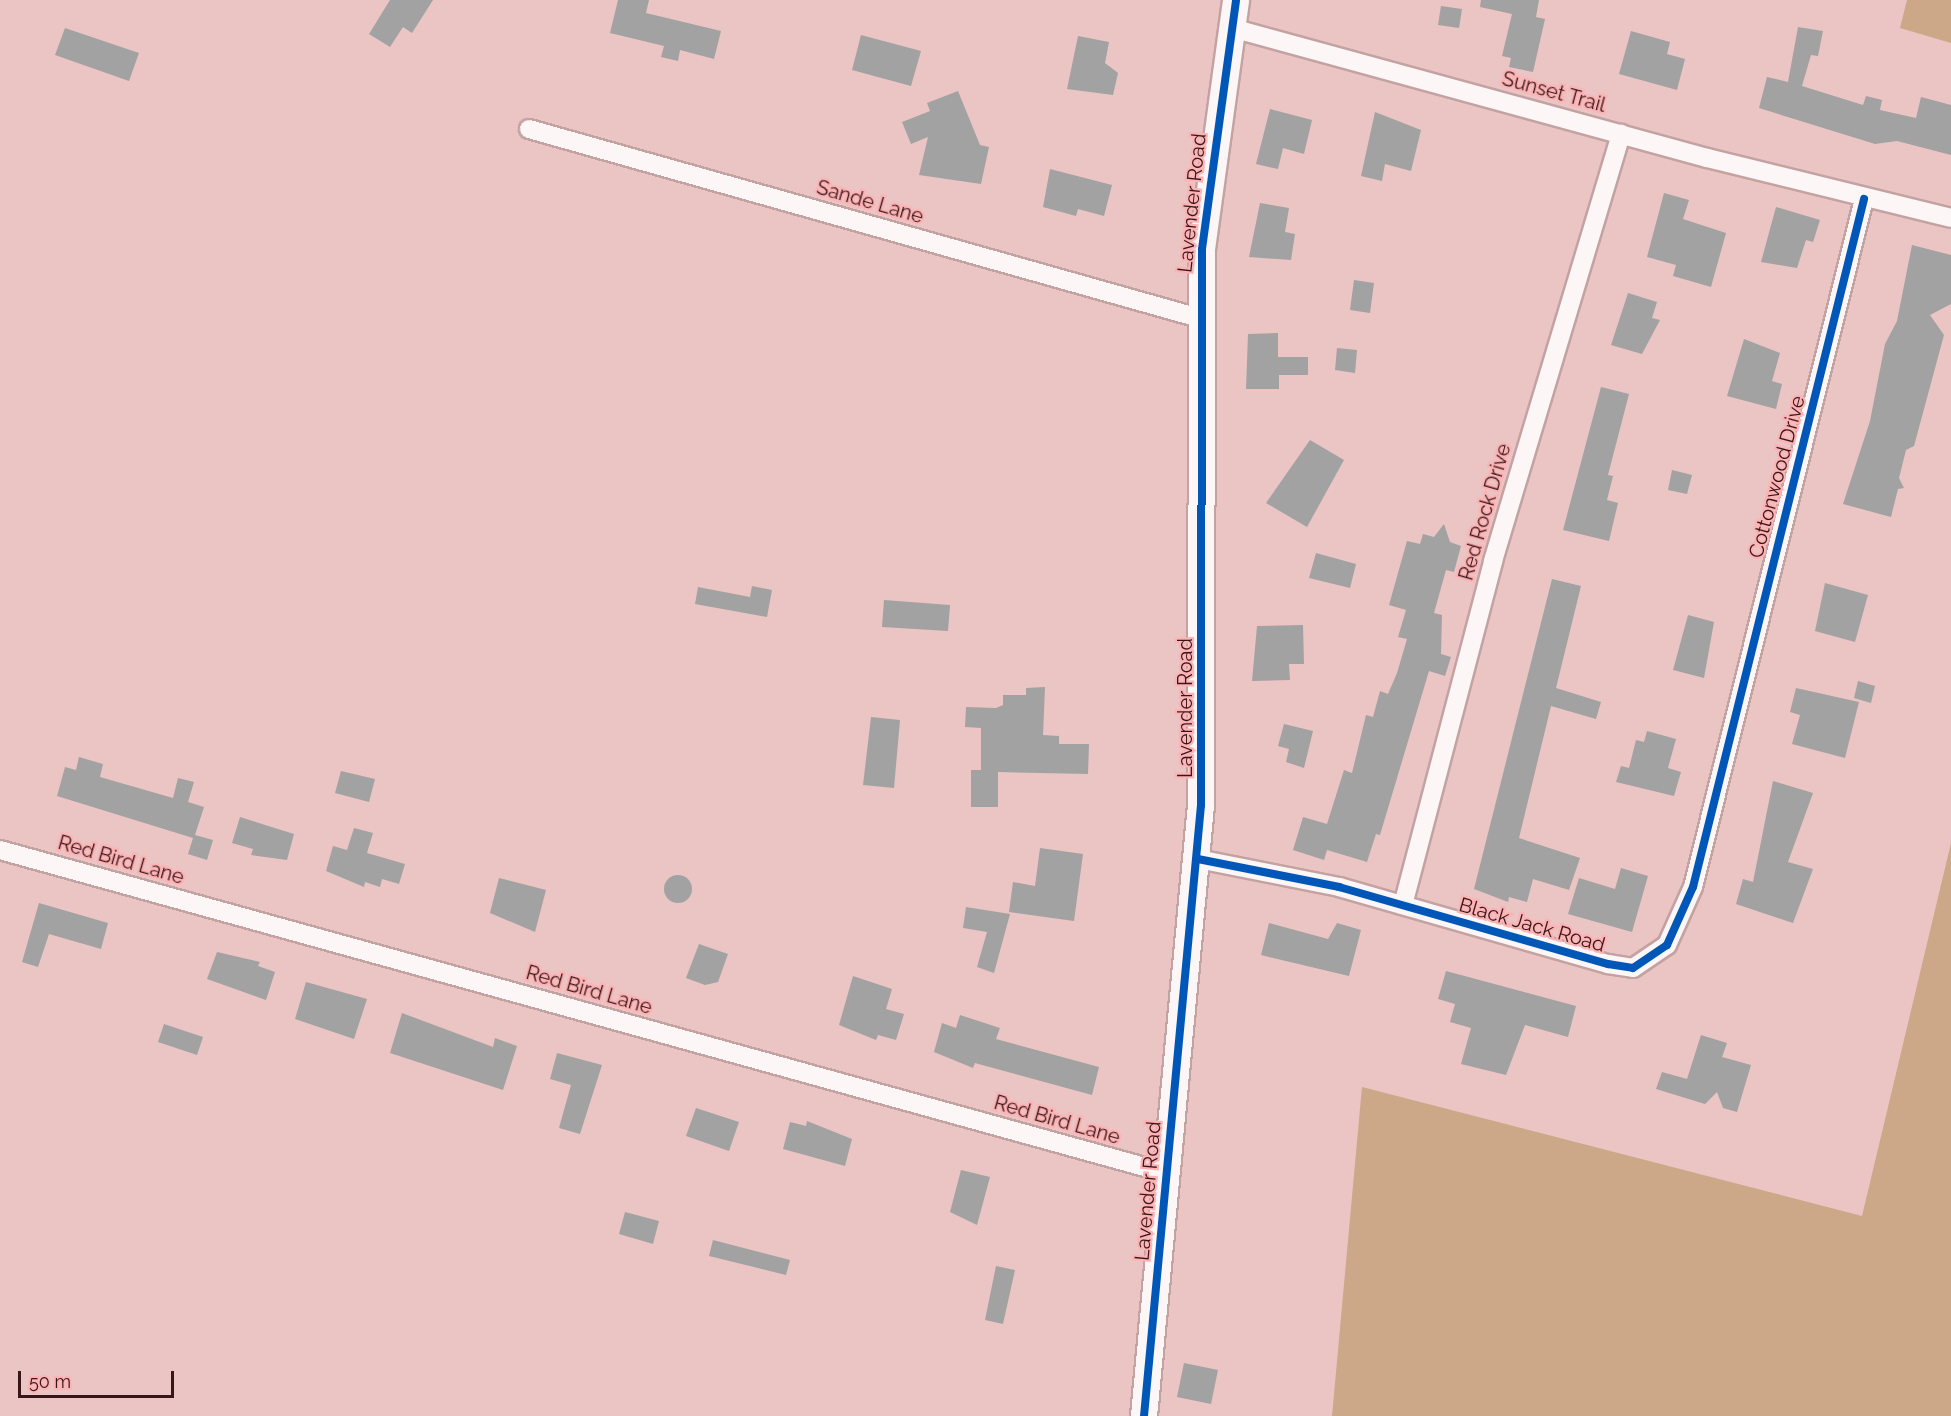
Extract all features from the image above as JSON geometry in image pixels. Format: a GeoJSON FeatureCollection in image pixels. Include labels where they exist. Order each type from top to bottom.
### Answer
{"type":"FeatureCollection","features":[{"type":"Feature","properties":{"kind":"street","name":"Lavender Road"},"geometry":{"type":"LineString","coordinates":[[1144,1416],[1197,859],[1203,734],[1199,318],[1207,199],[1236,0]]}},
{"type":"Feature","properties":{"kind":"street","name":"Sunset Trail"},"geometry":{"type":"LineString","coordinates":[[1232,28],[1864,199],[1951,218]]}},
{"type":"Feature","properties":{"kind":"street","name":"Sande Lane"},"geometry":{"type":"LineString","coordinates":[[529,129],[1199,318]]}},
{"type":"Feature","properties":{"kind":"street","name":"Red Rock Drive"},"geometry":{"type":"LineString","coordinates":[[1402,905],[1493,561],[1621,134]]}},
{"type":"Feature","properties":{"kind":"street","name":"Cottonwood Drive"},"geometry":{"type":"LineString","coordinates":[[1723,765],[1864,199]]}},
{"type":"Feature","properties":{"kind":"street","name":"Black Jack Road"},"geometry":{"type":"LineString","coordinates":[[1197,859],[1402,905],[1633,968],[1667,945],[1686,911],[1723,765]]}},
{"type":"Feature","properties":{"kind":"street","name":"Red Bird Lane"},"geometry":{"type":"LineString","coordinates":[[0,850],[1166,1173]]}},
{"type":"Feature","properties":{"kind":"shaded area"},"geometry":{"type":"Polygon","coordinates":[[[1907,0],[1951,0],[1951,43],[1900,28],[1907,0]]]}},
{"type":"Feature","properties":{"kind":"shaded area"},"geometry":{"type":"Polygon","coordinates":[[[1951,843],[1951,1416],[1332,1416],[1362,1087],[1862,1216],[1951,843]]]}},
{"type":"Feature","properties":{"kind":"building"},"geometry":{"type":"Polygon","coordinates":[[[390,0],[433,0],[412,33],[403,27],[390,47],[369,34],[390,0]]]}},
{"type":"Feature","properties":{"kind":"building"},"geometry":{"type":"Polygon","coordinates":[[[618,0],[649,0],[646,13],[721,31],[714,59],[680,50],[678,61],[661,57],[664,46],[610,33],[618,0]]]}},
{"type":"Feature","properties":{"kind":"building"},"geometry":{"type":"Polygon","coordinates":[[[1481,0],[1539,0],[1536,17],[1545,19],[1533,72],[1509,67],[1511,58],[1502,56],[1512,14],[1480,7],[1481,0]]]}},
{"type":"Feature","properties":{"kind":"building"},"geometry":{"type":"Polygon","coordinates":[[[1441,6],[1462,9],[1459,28],[1438,25],[1441,6]]]}},
{"type":"Feature","properties":{"kind":"building"},"geometry":{"type":"Polygon","coordinates":[[[1798,27],[1823,31],[1818,56],[1811,55],[1802,86],[1863,105],[1866,96],[1882,100],[1880,110],[1916,118],[1921,97],[1951,105],[1951,155],[1897,141],[1875,144],[1759,108],[1767,77],[1788,82],[1798,27]]]}},
{"type":"Feature","properties":{"kind":"building"},"geometry":{"type":"Polygon","coordinates":[[[65,28],[139,53],[129,81],[55,55],[65,28]]]}},
{"type":"Feature","properties":{"kind":"building"},"geometry":{"type":"Polygon","coordinates":[[[1631,31],[1670,42],[1667,54],[1685,59],[1677,90],[1619,74],[1631,31]]]}},
{"type":"Feature","properties":{"kind":"building"},"geometry":{"type":"Polygon","coordinates":[[[861,35],[921,51],[911,86],[852,70],[861,35]]]}},
{"type":"Feature","properties":{"kind":"building"},"geometry":{"type":"Polygon","coordinates":[[[1078,36],[1109,42],[1105,63],[1118,73],[1113,95],[1067,89],[1078,36]]]}},
{"type":"Feature","properties":{"kind":"building"},"geometry":{"type":"Polygon","coordinates":[[[958,91],[980,145],[989,147],[981,184],[919,175],[928,137],[911,144],[902,122],[930,111],[927,103],[958,91]]]}},
{"type":"Feature","properties":{"kind":"building"},"geometry":{"type":"Polygon","coordinates":[[[1270,109],[1312,120],[1304,154],[1283,148],[1278,169],[1256,164],[1270,109]]]}},
{"type":"Feature","properties":{"kind":"building"},"geometry":{"type":"Polygon","coordinates":[[[1375,112],[1421,130],[1411,171],[1385,164],[1382,181],[1361,176],[1375,112]]]}},
{"type":"Feature","properties":{"kind":"building"},"geometry":{"type":"Polygon","coordinates":[[[1050,169],[1112,185],[1104,216],[1078,209],[1076,216],[1043,207],[1050,169]]]}},
{"type":"Feature","properties":{"kind":"building"},"geometry":{"type":"Polygon","coordinates":[[[1664,193],[1689,200],[1683,219],[1726,233],[1711,287],[1673,276],[1676,265],[1647,257],[1664,193]]]}},
{"type":"Feature","properties":{"kind":"building"},"geometry":{"type":"Polygon","coordinates":[[[1260,203],[1289,208],[1285,232],[1295,234],[1291,260],[1249,257],[1260,203]]]}},
{"type":"Feature","properties":{"kind":"building"},"geometry":{"type":"Polygon","coordinates":[[[1776,207],[1820,220],[1813,242],[1806,240],[1797,268],[1761,262],[1776,207]]]}},
{"type":"Feature","properties":{"kind":"building"},"geometry":{"type":"Polygon","coordinates":[[[1912,245],[1951,255],[1951,304],[1930,315],[1944,335],[1914,446],[1906,450],[1899,478],[1904,488],[1898,489],[1891,517],[1843,504],[1870,421],[1885,344],[1897,321],[1912,245]]]}},
{"type":"Feature","properties":{"kind":"building"},"geometry":{"type":"Polygon","coordinates":[[[1354,280],[1374,283],[1370,313],[1350,310],[1354,280]]]}},
{"type":"Feature","properties":{"kind":"building"},"geometry":{"type":"Polygon","coordinates":[[[1628,293],[1657,302],[1652,318],[1660,320],[1642,354],[1611,345],[1628,293]]]}},
{"type":"Feature","properties":{"kind":"building"},"geometry":{"type":"Polygon","coordinates":[[[1278,333],[1278,357],[1308,357],[1308,375],[1279,375],[1279,389],[1246,389],[1248,334],[1278,333]]]}},
{"type":"Feature","properties":{"kind":"building"},"geometry":{"type":"Polygon","coordinates":[[[1744,339],[1780,353],[1772,381],[1782,384],[1776,409],[1727,396],[1744,339]]]}},
{"type":"Feature","properties":{"kind":"building"},"geometry":{"type":"Polygon","coordinates":[[[1337,348],[1357,350],[1355,373],[1335,370],[1337,348]]]}},
{"type":"Feature","properties":{"kind":"building"},"geometry":{"type":"Polygon","coordinates":[[[1601,387],[1629,394],[1608,475],[1613,476],[1607,500],[1618,503],[1609,541],[1563,530],[1601,387]]]}},
{"type":"Feature","properties":{"kind":"building"},"geometry":{"type":"Polygon","coordinates":[[[1310,440],[1344,460],[1307,527],[1266,503],[1310,440]]]}},
{"type":"Feature","properties":{"kind":"building"},"geometry":{"type":"Polygon","coordinates":[[[1672,470],[1692,475],[1687,494],[1668,490],[1672,470]]]}},
{"type":"Feature","properties":{"kind":"building"},"geometry":{"type":"Polygon","coordinates":[[[1444,524],[1450,542],[1461,546],[1454,572],[1446,570],[1434,613],[1442,615],[1441,654],[1451,657],[1445,676],[1429,671],[1380,835],[1376,834],[1367,862],[1327,850],[1324,860],[1293,850],[1303,817],[1327,824],[1344,770],[1352,773],[1366,715],[1373,717],[1380,691],[1388,694],[1397,673],[1407,639],[1398,637],[1406,610],[1389,605],[1407,541],[1420,544],[1423,534],[1434,537],[1444,524]]]}},
{"type":"Feature","properties":{"kind":"building"},"geometry":{"type":"Polygon","coordinates":[[[1316,553],[1356,564],[1350,588],[1309,578],[1316,553]]]}},
{"type":"Feature","properties":{"kind":"building"},"geometry":{"type":"Polygon","coordinates":[[[1552,579],[1581,586],[1556,688],[1601,702],[1596,719],[1551,706],[1519,838],[1580,858],[1569,890],[1533,879],[1527,902],[1509,897],[1508,902],[1474,889],[1552,579]]]}},
{"type":"Feature","properties":{"kind":"building"},"geometry":{"type":"Polygon","coordinates":[[[1825,583],[1868,595],[1855,642],[1815,631],[1825,583]]]}},
{"type":"Feature","properties":{"kind":"building"},"geometry":{"type":"Polygon","coordinates":[[[752,586],[772,590],[767,617],[695,604],[698,587],[750,597],[752,586]]]}},
{"type":"Feature","properties":{"kind":"building"},"geometry":{"type":"Polygon","coordinates":[[[884,600],[950,605],[948,631],[882,627],[884,600]]]}},
{"type":"Feature","properties":{"kind":"building"},"geometry":{"type":"Polygon","coordinates":[[[1688,615],[1714,622],[1704,678],[1673,670],[1688,615]]]}},
{"type":"Feature","properties":{"kind":"building"},"geometry":{"type":"Polygon","coordinates":[[[1303,625],[1304,664],[1289,664],[1290,680],[1252,681],[1257,626],[1303,625]]]}},
{"type":"Feature","properties":{"kind":"building"},"geometry":{"type":"Polygon","coordinates":[[[1858,681],[1875,686],[1871,703],[1854,698],[1858,681]]]}},
{"type":"Feature","properties":{"kind":"building"},"geometry":{"type":"Polygon","coordinates":[[[1045,687],[1043,735],[1059,736],[1059,744],[1089,744],[1088,774],[998,772],[998,807],[971,807],[971,770],[981,770],[981,728],[965,727],[966,707],[996,708],[1003,705],[1003,695],[1026,695],[1026,688],[1045,687]]]}},
{"type":"Feature","properties":{"kind":"building"},"geometry":{"type":"Polygon","coordinates":[[[1796,688],[1859,702],[1845,758],[1792,744],[1800,715],[1790,712],[1796,688]]]}},
{"type":"Feature","properties":{"kind":"building"},"geometry":{"type":"Polygon","coordinates":[[[871,717],[900,720],[894,788],[863,785],[871,717]]]}},
{"type":"Feature","properties":{"kind":"building"},"geometry":{"type":"Polygon","coordinates":[[[1284,724],[1313,731],[1304,768],[1286,762],[1289,749],[1278,746],[1284,724]]]}},
{"type":"Feature","properties":{"kind":"building"},"geometry":{"type":"Polygon","coordinates":[[[1647,731],[1676,739],[1668,768],[1681,772],[1674,796],[1616,782],[1621,766],[1629,768],[1636,740],[1644,742],[1647,731]]]}},
{"type":"Feature","properties":{"kind":"building"},"geometry":{"type":"Polygon","coordinates":[[[79,757],[103,764],[100,777],[173,798],[178,778],[194,782],[188,802],[204,807],[195,835],[213,840],[207,860],[188,854],[193,838],[57,796],[65,767],[76,770],[79,757]]]}},
{"type":"Feature","properties":{"kind":"building"},"geometry":{"type":"Polygon","coordinates":[[[341,771],[375,779],[369,802],[335,793],[341,771]]]}},
{"type":"Feature","properties":{"kind":"building"},"geometry":{"type":"Polygon","coordinates":[[[1773,781],[1813,793],[1788,862],[1813,869],[1793,923],[1736,904],[1743,879],[1753,882],[1773,781]]]}},
{"type":"Feature","properties":{"kind":"building"},"geometry":{"type":"Polygon","coordinates":[[[240,817],[294,834],[287,860],[251,855],[253,849],[232,843],[240,817]]]}},
{"type":"Feature","properties":{"kind":"building"},"geometry":{"type":"Polygon","coordinates":[[[354,828],[373,833],[367,853],[405,864],[399,884],[382,879],[380,887],[365,882],[364,887],[326,871],[333,846],[347,850],[354,828]]]}},
{"type":"Feature","properties":{"kind":"building"},"geometry":{"type":"Polygon","coordinates":[[[1040,848],[1083,854],[1074,921],[1009,912],[1013,882],[1035,886],[1040,848]]]}},
{"type":"Feature","properties":{"kind":"building"},"geometry":{"type":"Polygon","coordinates":[[[1621,868],[1648,876],[1632,932],[1568,914],[1579,878],[1615,889],[1621,868]]]}},
{"type":"Feature","properties":{"kind":"building"},"geometry":{"type":"Polygon","coordinates":[[[678,875],[688,879],[692,889],[688,899],[678,903],[668,899],[664,889],[668,879],[678,875]]]}},
{"type":"Feature","properties":{"kind":"building"},"geometry":{"type":"Polygon","coordinates":[[[499,878],[546,890],[535,932],[490,913],[499,878]]]}},
{"type":"Feature","properties":{"kind":"building"},"geometry":{"type":"Polygon","coordinates":[[[39,903],[108,923],[101,949],[49,934],[38,967],[22,962],[39,903]]]}},
{"type":"Feature","properties":{"kind":"building"},"geometry":{"type":"Polygon","coordinates":[[[966,907],[1010,914],[994,973],[977,967],[987,932],[963,928],[966,907]]]}},
{"type":"Feature","properties":{"kind":"building"},"geometry":{"type":"Polygon","coordinates":[[[1269,923],[1328,939],[1337,923],[1361,930],[1349,976],[1261,955],[1269,923]]]}},
{"type":"Feature","properties":{"kind":"building"},"geometry":{"type":"Polygon","coordinates":[[[699,944],[728,954],[718,982],[705,985],[686,978],[699,944]]]}},
{"type":"Feature","properties":{"kind":"building"},"geometry":{"type":"Polygon","coordinates":[[[217,952],[260,962],[258,966],[275,972],[266,1000],[207,979],[217,952]]]}},
{"type":"Feature","properties":{"kind":"building"},"geometry":{"type":"Polygon","coordinates":[[[1446,971],[1576,1006],[1568,1037],[1525,1025],[1506,1075],[1461,1064],[1471,1028],[1450,1022],[1455,1004],[1438,999],[1446,971]]]}},
{"type":"Feature","properties":{"kind":"building"},"geometry":{"type":"Polygon","coordinates":[[[853,976],[892,989],[886,1009],[904,1014],[896,1040],[878,1035],[876,1040],[839,1025],[853,976]]]}},
{"type":"Feature","properties":{"kind":"building"},"geometry":{"type":"Polygon","coordinates":[[[306,982],[367,999],[354,1039],[295,1019],[306,982]]]}},
{"type":"Feature","properties":{"kind":"building"},"geometry":{"type":"Polygon","coordinates":[[[402,1013],[493,1047],[495,1038],[517,1046],[503,1090],[390,1053],[402,1013]]]}},
{"type":"Feature","properties":{"kind":"building"},"geometry":{"type":"Polygon","coordinates":[[[960,1015],[1000,1028],[996,1039],[1099,1067],[1092,1095],[975,1063],[973,1068],[934,1052],[942,1023],[956,1028],[960,1015]]]}},
{"type":"Feature","properties":{"kind":"building"},"geometry":{"type":"Polygon","coordinates":[[[164,1024],[203,1037],[197,1055],[158,1042],[164,1024]]]}},
{"type":"Feature","properties":{"kind":"building"},"geometry":{"type":"Polygon","coordinates":[[[1701,1035],[1727,1043],[1722,1057],[1751,1065],[1737,1112],[1723,1108],[1717,1092],[1705,1104],[1656,1089],[1662,1072],[1687,1079],[1701,1035]]]}},
{"type":"Feature","properties":{"kind":"building"},"geometry":{"type":"Polygon","coordinates":[[[557,1053],[602,1065],[580,1134],[559,1128],[571,1085],[550,1079],[557,1053]]]}},
{"type":"Feature","properties":{"kind":"building"},"geometry":{"type":"Polygon","coordinates":[[[696,1108],[739,1122],[729,1151],[686,1136],[696,1108]]]}},
{"type":"Feature","properties":{"kind":"building"},"geometry":{"type":"Polygon","coordinates":[[[807,1121],[852,1139],[845,1166],[783,1149],[790,1122],[806,1126],[807,1121]]]}},
{"type":"Feature","properties":{"kind":"building"},"geometry":{"type":"Polygon","coordinates":[[[961,1170],[990,1177],[977,1225],[950,1212],[961,1170]]]}},
{"type":"Feature","properties":{"kind":"building"},"geometry":{"type":"Polygon","coordinates":[[[625,1212],[659,1221],[653,1244],[619,1234],[625,1212]]]}},
{"type":"Feature","properties":{"kind":"building"},"geometry":{"type":"Polygon","coordinates":[[[713,1240],[790,1260],[786,1275],[709,1256],[713,1240]]]}},
{"type":"Feature","properties":{"kind":"building"},"geometry":{"type":"Polygon","coordinates":[[[996,1266],[1015,1270],[1003,1324],[985,1320],[996,1266]]]}},
{"type":"Feature","properties":{"kind":"building"},"geometry":{"type":"Polygon","coordinates":[[[1184,1363],[1218,1370],[1211,1404],[1177,1397],[1184,1363]]]}},
{"type":"Feature","properties":{"kind":"cycle path"},"geometry":{"type":"LineString","coordinates":[[1144,1416],[1201,805],[1202,249],[1236,0]]}},
{"type":"Feature","properties":{"kind":"cycle path"},"geometry":{"type":"LineString","coordinates":[[1198,859],[1339,887],[1608,964],[1633,968],[1667,945],[1693,887],[1864,199]]}}]}
